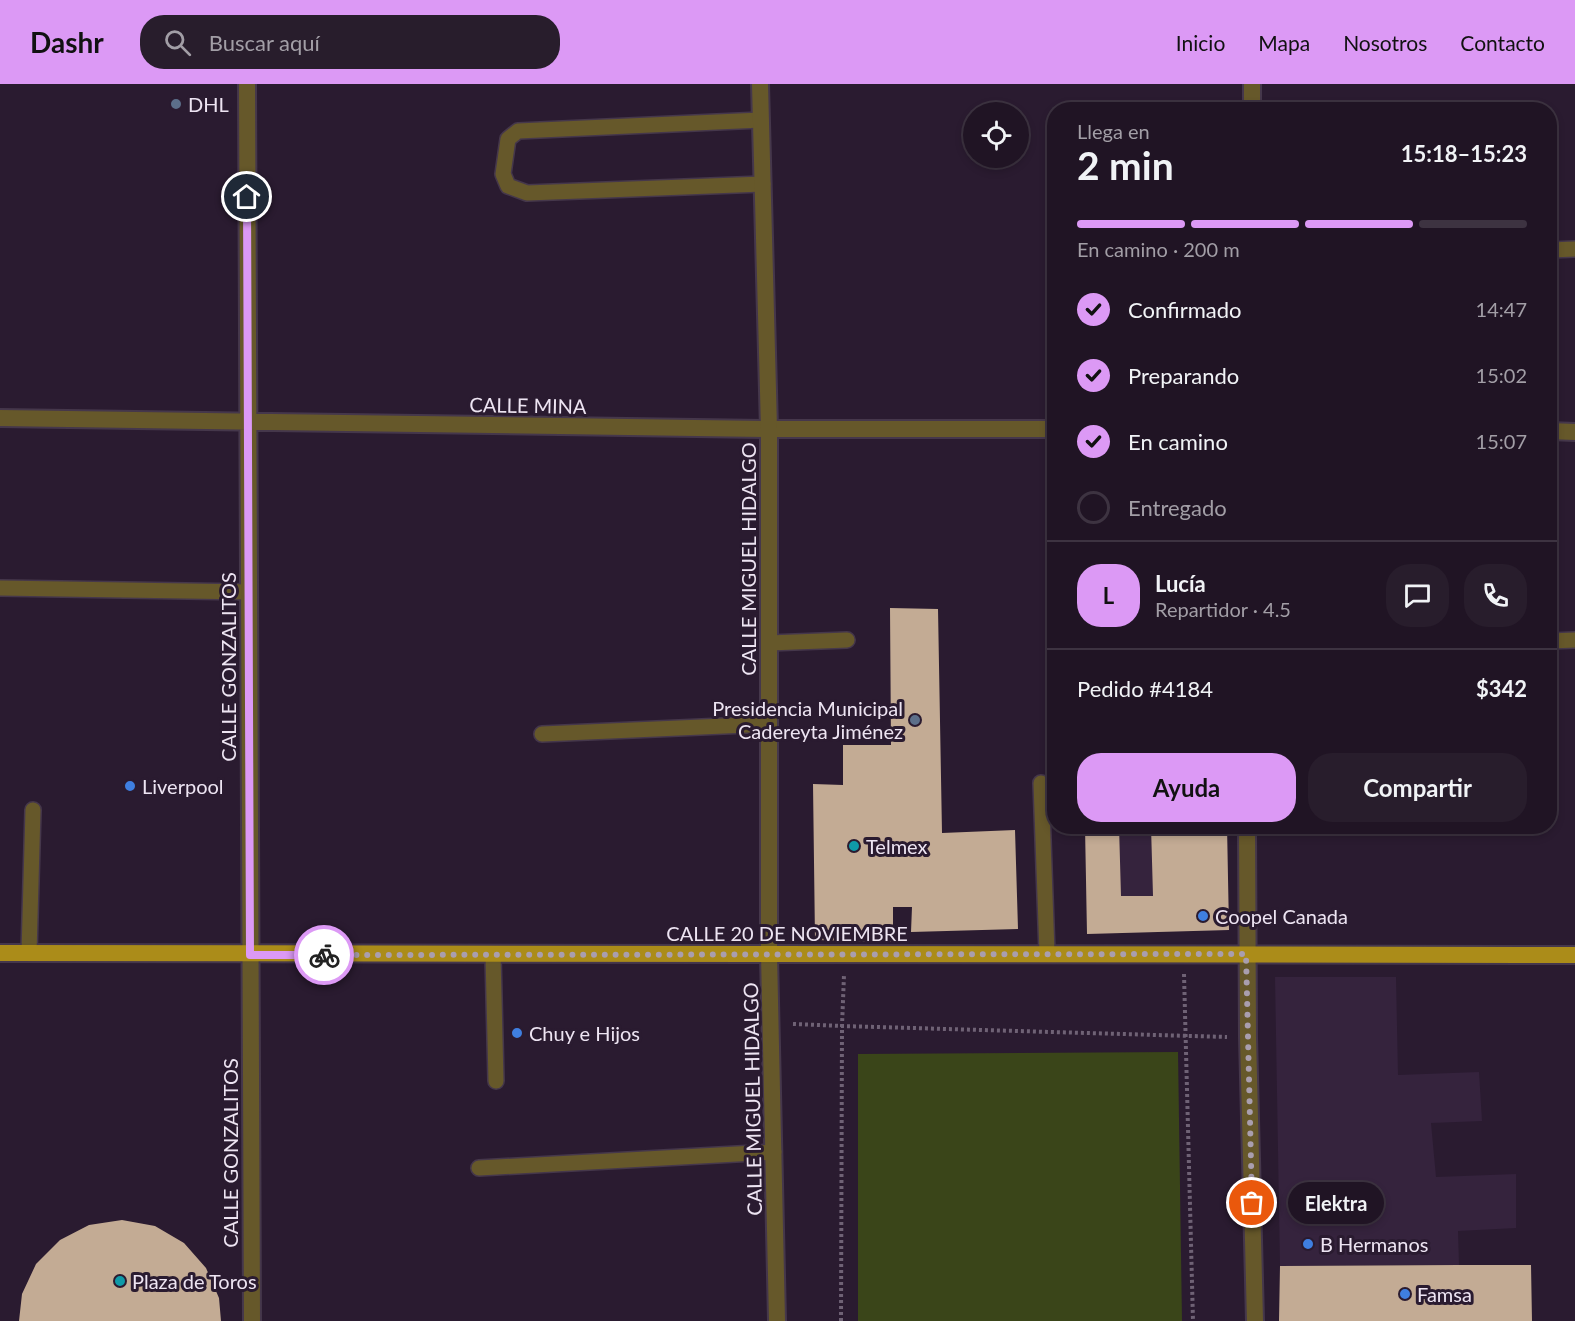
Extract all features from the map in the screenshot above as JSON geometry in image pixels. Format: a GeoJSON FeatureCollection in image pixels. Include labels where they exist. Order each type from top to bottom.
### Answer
{"type":"FeatureCollection","features":[{"type":"Feature","properties":{"kind":"main road","name":"CALLE 20 DE NOVIEMBRE"},"geometry":{"type":"LineString","coordinates":[[0,953],[1575,955]]}},
{"type":"Feature","properties":{"kind":"street","name":"CALLE GONZALITOS"},"geometry":{"type":"LineString","coordinates":[[247,84],[252,1321]]}},
{"type":"Feature","properties":{"kind":"street","name":"CALLE MIGUEL HIDALGO"},"geometry":{"type":"LineString","coordinates":[[760,84],[769,429],[770,955],[777,1321]]}},
{"type":"Feature","properties":{"kind":"street"},"geometry":{"type":"LineString","coordinates":[[1252,84],[1252,102]]}},
{"type":"Feature","properties":{"kind":"street","name":"CALLE MINA"},"geometry":{"type":"LineString","coordinates":[[0,418],[769,429],[1047,429]]}},
{"type":"Feature","properties":{"kind":"street"},"geometry":{"type":"LineString","coordinates":[[1557,431],[1575,432]]}},
{"type":"Feature","properties":{"kind":"street"},"geometry":{"type":"LineString","coordinates":[[1248,834],[1246,954],[1255,1321]]}},
{"type":"Feature","properties":{"kind":"lane"},"geometry":{"type":"LineString","coordinates":[[761,120],[518,130],[508,139],[503,174],[508,186],[527,193],[763,184]]}},
{"type":"Feature","properties":{"kind":"lane"},"geometry":{"type":"LineString","coordinates":[[1557,250],[1575,249]]}},
{"type":"Feature","properties":{"kind":"lane"},"geometry":{"type":"LineString","coordinates":[[0,588],[249,592]]}},
{"type":"Feature","properties":{"kind":"lane"},"geometry":{"type":"LineString","coordinates":[[769,643],[847,640]]}},
{"type":"Feature","properties":{"kind":"lane"},"geometry":{"type":"LineString","coordinates":[[1557,641],[1575,640]]}},
{"type":"Feature","properties":{"kind":"lane"},"geometry":{"type":"LineString","coordinates":[[542,734],[769,724]]}},
{"type":"Feature","properties":{"kind":"lane"},"geometry":{"type":"LineString","coordinates":[[1041,783],[1047,953]]}},
{"type":"Feature","properties":{"kind":"lane"},"geometry":{"type":"LineString","coordinates":[[29,953],[33,810]]}},
{"type":"Feature","properties":{"kind":"lane"},"geometry":{"type":"LineString","coordinates":[[493,955],[496,1081]]}},
{"type":"Feature","properties":{"kind":"lane"},"geometry":{"type":"LineString","coordinates":[[479,1168],[774,1152]]}},
{"type":"Feature","properties":{"kind":"path"},"geometry":{"type":"LineString","coordinates":[[841,1321],[842,1026],[845,953]]}},
{"type":"Feature","properties":{"kind":"path"},"geometry":{"type":"LineString","coordinates":[[1183,953],[1193,1321]]}},
{"type":"Feature","properties":{"kind":"path"},"geometry":{"type":"LineString","coordinates":[[772,1023],[1248,1038]]}},
{"type":"Feature","properties":{"kind":"shaded area"},"geometry":{"type":"Polygon","coordinates":[[[1085,834],[1227,834],[1229,930],[1087,934],[1085,834]]]}},
{"type":"Feature","properties":{"kind":"shaded area"},"geometry":{"type":"Polygon","coordinates":[[[1275,977],[1396,977],[1398,1075],[1479,1072],[1482,1121],[1431,1123],[1436,1177],[1516,1174],[1516,1228],[1458,1231],[1459,1265],[1280,1266],[1275,977]]]}},
{"type":"Feature","properties":{"kind":"green space"},"geometry":{"type":"Polygon","coordinates":[[[1178,1052],[1182,1321],[858,1321],[858,1054],[1178,1052]]]}},
{"type":"Feature","properties":{"kind":"building","name":"Presidencia Municipal Cadereyta Jiménez"},"geometry":{"type":"Polygon","coordinates":[[[890,608],[938,609],[942,833],[1015,830],[1018,929],[911,932],[912,907],[893,907],[893,942],[815,940],[813,784],[843,785],[843,745],[891,745],[890,608]]]}},
{"type":"Feature","properties":{"kind":"building"},"geometry":{"type":"Polygon","coordinates":[[[1085,834],[1119,834],[1121,896],[1153,896],[1151,834],[1227,834],[1229,930],[1087,934],[1085,834]]]}},
{"type":"Feature","properties":{"kind":"building","name":"Plaza de Toros"},"geometry":{"type":"Polygon","coordinates":[[[122,1220],[155,1226],[184,1243],[206,1268],[219,1298],[221,1321],[19,1321],[22,1294],[36,1264],[60,1240],[89,1225],[122,1220]]]}},
{"type":"Feature","properties":{"kind":"building","name":"Famsa"},"geometry":{"type":"Polygon","coordinates":[[[1531,1265],[1532,1321],[1279,1321],[1280,1266],[1531,1265]]]}},
{"type":"Feature","properties":{"kind":"way so far"},"geometry":{"type":"LineString","coordinates":[[324,955],[1246,954],[1252,1203]]}},
{"type":"Feature","properties":{"kind":"place","name":"DHL"},"geometry":{"type":"Point","coordinates":[176,104]}},
{"type":"Feature","properties":{"kind":"place","name":"Presidencia Municipal Cadereyta Jiménez"},"geometry":{"type":"Point","coordinates":[915,720]}},
{"type":"Feature","properties":{"kind":"place","name":"Liverpool"},"geometry":{"type":"Point","coordinates":[130,786]}},
{"type":"Feature","properties":{"kind":"place","name":"Telmex"},"geometry":{"type":"Point","coordinates":[854,846]}},
{"type":"Feature","properties":{"kind":"place","name":"Coopel Canada"},"geometry":{"type":"Point","coordinates":[1203,916]}},
{"type":"Feature","properties":{"kind":"place","name":"Chuy e Hijos"},"geometry":{"type":"Point","coordinates":[517,1033]}},
{"type":"Feature","properties":{"kind":"place","name":"Elektra"},"geometry":{"type":"Point","coordinates":[1252,1203]}},
{"type":"Feature","properties":{"kind":"place","name":"B Hermanos"},"geometry":{"type":"Point","coordinates":[1308,1244]}},
{"type":"Feature","properties":{"kind":"place","name":"Plaza de Toros"},"geometry":{"type":"Point","coordinates":[120,1281]}},
{"type":"Feature","properties":{"kind":"place","name":"Famsa"},"geometry":{"type":"Point","coordinates":[1405,1294]}},
{"type":"Feature","properties":{"kind":"route"},"geometry":{"type":"LineString","coordinates":[[247,197],[250,955],[324,955]]}}]}
